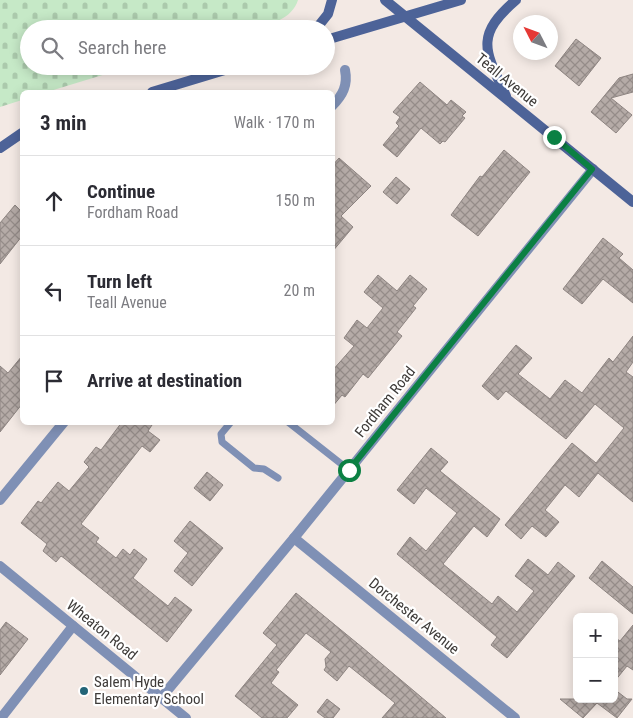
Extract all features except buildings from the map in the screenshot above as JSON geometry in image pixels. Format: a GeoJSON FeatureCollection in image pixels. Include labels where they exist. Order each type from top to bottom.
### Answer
{"type":"FeatureCollection","features":[{"type":"Feature","properties":{"kind":"street"},"geometry":{"type":"LineString","coordinates":[[323,20],[328,14],[332,0]]}},
{"type":"Feature","properties":{"kind":"street","name":"Teall Avenue"},"geometry":{"type":"LineString","coordinates":[[385,0],[633,202]]}},
{"type":"Feature","properties":{"kind":"street"},"geometry":{"type":"LineString","coordinates":[[335,37],[461,0]]}},
{"type":"Feature","properties":{"kind":"street"},"geometry":{"type":"LineString","coordinates":[[508,99],[492,66],[486,43],[488,31],[501,13],[516,0]]}},
{"type":"Feature","properties":{"kind":"street"},"geometry":{"type":"LineString","coordinates":[[335,102],[345,88],[347,79],[345,70]]}},
{"type":"Feature","properties":{"kind":"street"},"geometry":{"type":"LineString","coordinates":[[159,90],[208,75]]}},
{"type":"Feature","properties":{"kind":"street"},"geometry":{"type":"LineString","coordinates":[[0,148],[20,134]]}},
{"type":"Feature","properties":{"kind":"street","name":"Fordham Road"},"geometry":{"type":"LineString","coordinates":[[161,698],[294,538],[592,169]]}},
{"type":"Feature","properties":{"kind":"street"},"geometry":{"type":"LineString","coordinates":[[0,500],[62,425]]}},
{"type":"Feature","properties":{"kind":"street","name":"Dorchester Avenue"},"geometry":{"type":"LineString","coordinates":[[294,538],[515,718]]}},
{"type":"Feature","properties":{"kind":"street","name":"Wheaton Road"},"geometry":{"type":"LineString","coordinates":[[0,566],[186,718]]}},
{"type":"Feature","properties":{"kind":"street"},"geometry":{"type":"LineString","coordinates":[[1,718],[73,626]]}},
{"type":"Feature","properties":{"kind":"lane"},"geometry":{"type":"LineString","coordinates":[[229,425],[222,434],[222,442],[254,468],[264,469],[278,478]]}},
{"type":"Feature","properties":{"kind":"lane"},"geometry":{"type":"LineString","coordinates":[[292,425],[349,470]]}},
{"type":"Feature","properties":{"kind":"green space"},"geometry":{"type":"Polygon","coordinates":[[[0,0],[298,0],[291,12],[280,20],[20,20],[20,75],[103,75],[54,90],[20,90],[20,101],[0,107],[0,0]]]}},
{"type":"Feature","properties":{"kind":"place","name":"Salem Hyde Elementary School"},"geometry":{"type":"Point","coordinates":[84,691]}},
{"type":"Feature","properties":{"kind":"route"},"geometry":{"type":"LineString","coordinates":[[349,470],[592,169],[554,137]]}}]}
